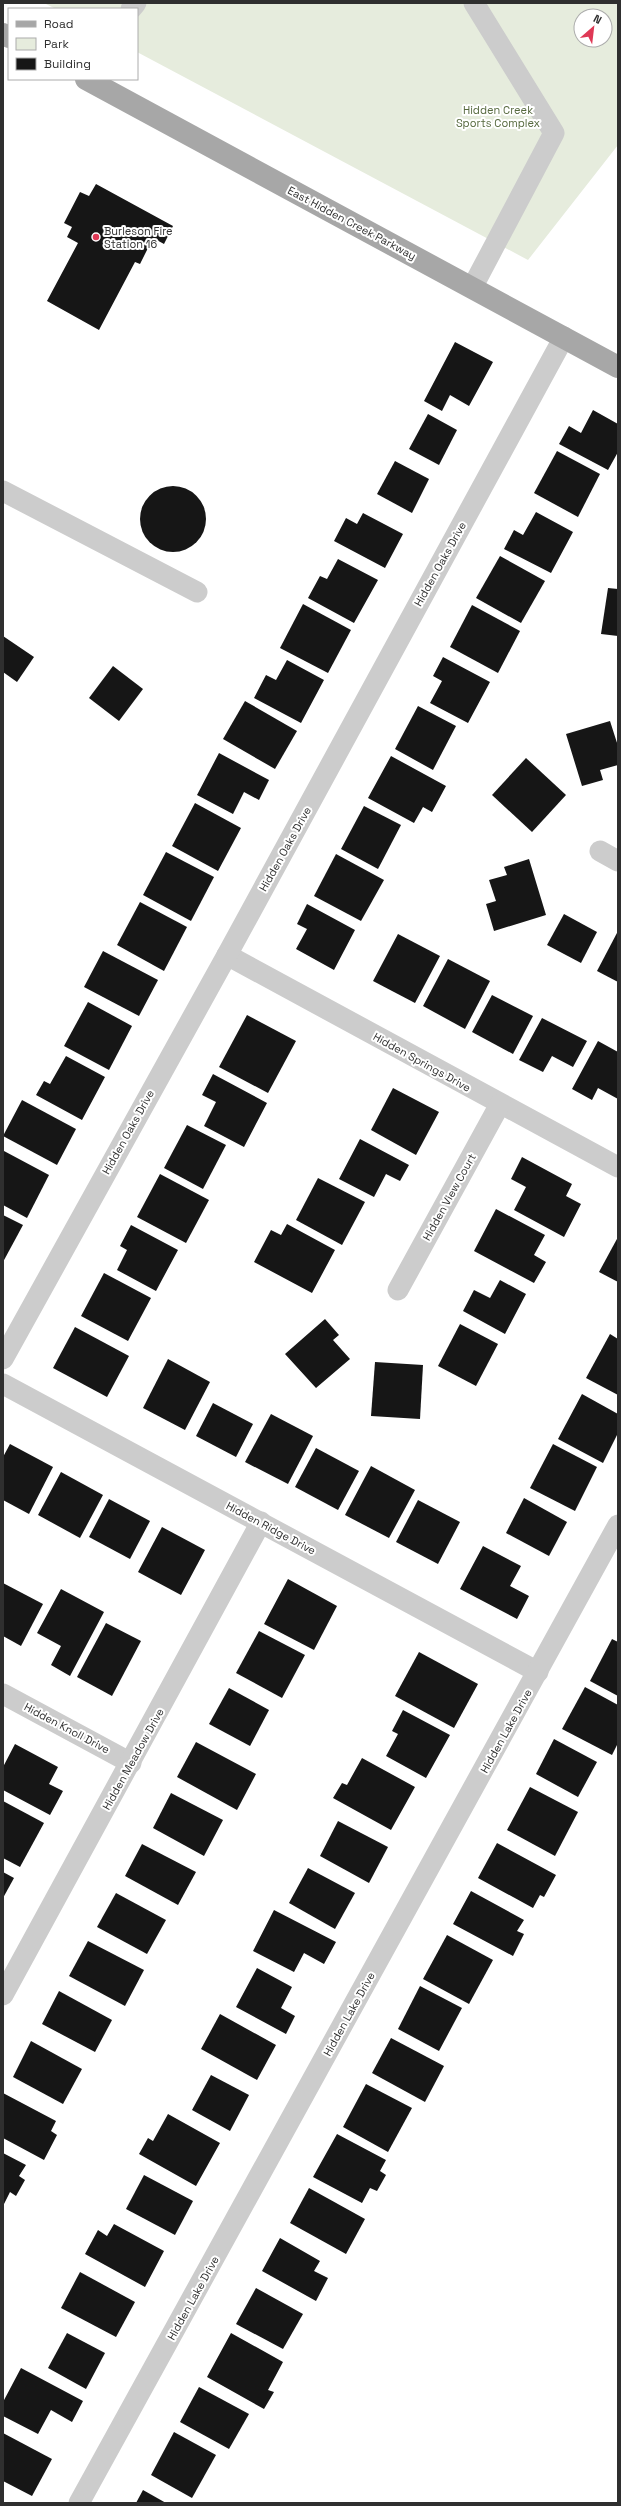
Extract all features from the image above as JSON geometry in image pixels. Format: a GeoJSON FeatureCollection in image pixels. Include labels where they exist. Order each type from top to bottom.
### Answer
{"type":"FeatureCollection","features":[{"type":"Feature","properties":{"kind":"main road","name":"East Hidden Creek Parkway"},"geometry":{"type":"LineString","coordinates":[[90,80],[472,288],[617,365]]}},
{"type":"Feature","properties":{"kind":"street"},"geometry":{"type":"LineString","coordinates":[[472,288],[554,133],[474,3]]}},
{"type":"Feature","properties":{"kind":"street","name":"Hidden Oaks Drive"},"geometry":{"type":"LineString","coordinates":[[3,1359],[227,955],[564,337]]}},
{"type":"Feature","properties":{"kind":"street"},"geometry":{"type":"LineString","coordinates":[[3,491],[197,592]]}},
{"type":"Feature","properties":{"kind":"street","name":"Hidden Springs Drive"},"geometry":{"type":"LineString","coordinates":[[227,955],[618,1168]]}},
{"type":"Feature","properties":{"kind":"street","name":"Hidden View Court"},"geometry":{"type":"LineString","coordinates":[[398,1290],[500,1104]]}},
{"type":"Feature","properties":{"kind":"street","name":"Hidden Ridge Drive"},"geometry":{"type":"LineString","coordinates":[[3,1384],[538,1672]]}},
{"type":"Feature","properties":{"kind":"street","name":"Hidden Meadow Drive"},"geometry":{"type":"LineString","coordinates":[[3,1995],[131,1763],[261,1522]]}},
{"type":"Feature","properties":{"kind":"street","name":"Hidden Lake Drive"},"geometry":{"type":"LineString","coordinates":[[79,2503],[618,1525]]}},
{"type":"Feature","properties":{"kind":"street","name":"Hidden Knoll Drive"},"geometry":{"type":"LineString","coordinates":[[3,1694],[131,1763]]}},
{"type":"Feature","properties":{"kind":"green space","name":"Hidden Creek Sports Complex"},"geometry":{"type":"Polygon","coordinates":[[[44,3],[618,3],[618,145],[528,260],[138,53],[138,8],[54,8],[44,3]]]}},
{"type":"Feature","properties":{"kind":"building"},"geometry":{"type":"Polygon","coordinates":[[[96,184],[173,226],[164,244],[153,238],[140,264],[135,262],[99,330],[47,301],[78,243],[67,237],[72,227],[64,223],[80,192],[89,196],[96,184]]]}},
{"type":"Feature","properties":{"kind":"building"},"geometry":{"type":"Polygon","coordinates":[[[455,342],[493,362],[469,406],[450,395],[442,411],[424,401],[455,342]]]}},
{"type":"Feature","properties":{"kind":"building"},"geometry":{"type":"Polygon","coordinates":[[[593,410],[618,424],[618,452],[608,470],[559,444],[569,426],[581,433],[593,410]]]}},
{"type":"Feature","properties":{"kind":"building"},"geometry":{"type":"Polygon","coordinates":[[[428,414],[457,430],[439,465],[409,449],[428,414]]]}},
{"type":"Feature","properties":{"kind":"building"},"geometry":{"type":"Polygon","coordinates":[[[557,451],[600,474],[578,517],[534,493],[557,451]]]}},
{"type":"Feature","properties":{"kind":"building"},"geometry":{"type":"Polygon","coordinates":[[[395,461],[429,479],[412,513],[377,494],[395,461]]]}},
{"type":"Feature","properties":{"kind":"building"},"geometry":{"type":"Polygon","coordinates":[[[167,486],[179,486],[191,491],[201,501],[206,513],[204,532],[191,547],[179,552],[167,552],[155,547],[145,537],[140,525],[140,513],[145,501],[155,491],[167,486]]]}},
{"type":"Feature","properties":{"kind":"building"},"geometry":{"type":"Polygon","coordinates":[[[536,512],[573,532],[551,573],[504,549],[514,530],[523,535],[536,512]]]}},
{"type":"Feature","properties":{"kind":"building"},"geometry":{"type":"Polygon","coordinates":[[[363,513],[403,534],[385,568],[334,541],[346,518],[357,524],[363,513]]]}},
{"type":"Feature","properties":{"kind":"building"},"geometry":{"type":"Polygon","coordinates":[[[500,556],[545,581],[521,623],[476,598],[500,556]]]}},
{"type":"Feature","properties":{"kind":"building"},"geometry":{"type":"Polygon","coordinates":[[[338,559],[378,580],[354,623],[308,598],[320,576],[327,579],[338,559]]]}},
{"type":"Feature","properties":{"kind":"building"},"geometry":{"type":"Polygon","coordinates":[[[608,588],[618,589],[618,636],[601,634],[608,588]]]}},
{"type":"Feature","properties":{"kind":"building"},"geometry":{"type":"Polygon","coordinates":[[[303,604],[351,630],[328,673],[280,648],[303,604]]]}},
{"type":"Feature","properties":{"kind":"building"},"geometry":{"type":"Polygon","coordinates":[[[472,605],[520,631],[498,673],[450,647],[472,605]]]}},
{"type":"Feature","properties":{"kind":"building"},"geometry":{"type":"Polygon","coordinates":[[[3,636],[34,657],[17,682],[3,672],[3,636]]]}},
{"type":"Feature","properties":{"kind":"building"},"geometry":{"type":"Polygon","coordinates":[[[443,657],[490,682],[468,723],[430,703],[442,681],[433,676],[443,657]]]}},
{"type":"Feature","properties":{"kind":"building"},"geometry":{"type":"Polygon","coordinates":[[[287,660],[324,680],[301,723],[254,698],[266,675],[276,680],[287,660]]]}},
{"type":"Feature","properties":{"kind":"building"},"geometry":{"type":"Polygon","coordinates":[[[113,666],[143,689],[119,721],[89,698],[113,666]]]}},
{"type":"Feature","properties":{"kind":"building"},"geometry":{"type":"Polygon","coordinates":[[[245,701],[297,731],[275,769],[223,739],[245,701]]]}},
{"type":"Feature","properties":{"kind":"building"},"geometry":{"type":"Polygon","coordinates":[[[418,706],[456,726],[433,770],[395,749],[418,706]]]}},
{"type":"Feature","properties":{"kind":"building"},"geometry":{"type":"Polygon","coordinates":[[[610,721],[618,746],[618,765],[600,770],[603,780],[582,786],[566,734],[610,721]]]}},
{"type":"Feature","properties":{"kind":"building"},"geometry":{"type":"Polygon","coordinates":[[[219,753],[269,780],[259,800],[244,792],[233,814],[197,795],[219,753]]]}},
{"type":"Feature","properties":{"kind":"building"},"geometry":{"type":"Polygon","coordinates":[[[391,756],[446,786],[432,812],[423,807],[414,823],[368,798],[391,756]]]}},
{"type":"Feature","properties":{"kind":"building"},"geometry":{"type":"Polygon","coordinates":[[[526,758],[566,795],[532,832],[492,795],[526,758]]]}},
{"type":"Feature","properties":{"kind":"building"},"geometry":{"type":"Polygon","coordinates":[[[195,803],[241,828],[218,871],[172,846],[195,803]]]}},
{"type":"Feature","properties":{"kind":"building"},"geometry":{"type":"Polygon","coordinates":[[[364,806],[401,825],[378,869],[341,849],[364,806]]]}},
{"type":"Feature","properties":{"kind":"building"},"geometry":{"type":"Polygon","coordinates":[[[166,852],[214,877],[191,921],[143,895],[166,852]]]}},
{"type":"Feature","properties":{"kind":"building"},"geometry":{"type":"Polygon","coordinates":[[[336,854],[384,880],[361,921],[314,896],[336,854]]]}},
{"type":"Feature","properties":{"kind":"building"},"geometry":{"type":"Polygon","coordinates":[[[529,859],[546,915],[494,931],[486,904],[496,901],[489,880],[507,875],[504,867],[529,859]]]}},
{"type":"Feature","properties":{"kind":"building"},"geometry":{"type":"Polygon","coordinates":[[[140,902],[187,927],[164,971],[117,945],[140,902]]]}},
{"type":"Feature","properties":{"kind":"building"},"geometry":{"type":"Polygon","coordinates":[[[307,904],[355,930],[334,970],[296,949],[307,929],[297,924],[307,904]]]}},
{"type":"Feature","properties":{"kind":"building"},"geometry":{"type":"Polygon","coordinates":[[[564,914],[597,932],[581,963],[547,945],[564,914]]]}},
{"type":"Feature","properties":{"kind":"building"},"geometry":{"type":"Polygon","coordinates":[[[618,931],[618,982],[597,971],[618,931]]]}},
{"type":"Feature","properties":{"kind":"building"},"geometry":{"type":"Polygon","coordinates":[[[398,934],[440,956],[415,1003],[373,981],[398,934]]]}},
{"type":"Feature","properties":{"kind":"building"},"geometry":{"type":"Polygon","coordinates":[[[103,951],[158,980],[139,1016],[84,987],[103,951]]]}},
{"type":"Feature","properties":{"kind":"building"},"geometry":{"type":"Polygon","coordinates":[[[448,959],[490,981],[465,1029],[423,1006],[448,959]]]}},
{"type":"Feature","properties":{"kind":"building"},"geometry":{"type":"Polygon","coordinates":[[[492,995],[533,1016],[513,1054],[472,1032],[492,995]]]}},
{"type":"Feature","properties":{"kind":"building"},"geometry":{"type":"Polygon","coordinates":[[[88,1002],[132,1026],[109,1070],[64,1046],[88,1002]]]}},
{"type":"Feature","properties":{"kind":"building"},"geometry":{"type":"Polygon","coordinates":[[[247,1015],[296,1041],[268,1093],[219,1067],[247,1015]]]}},
{"type":"Feature","properties":{"kind":"building"},"geometry":{"type":"Polygon","coordinates":[[[542,1018],[587,1041],[573,1067],[552,1056],[543,1072],[519,1060],[542,1018]]]}},
{"type":"Feature","properties":{"kind":"building"},"geometry":{"type":"Polygon","coordinates":[[[598,1041],[618,1052],[618,1099],[598,1088],[592,1100],[572,1089],[598,1041]]]}},
{"type":"Feature","properties":{"kind":"building"},"geometry":{"type":"Polygon","coordinates":[[[66,1056],[105,1077],[82,1120],[36,1095],[44,1081],[50,1084],[66,1056]]]}},
{"type":"Feature","properties":{"kind":"building"},"geometry":{"type":"Polygon","coordinates":[[[213,1074],[267,1103],[244,1147],[204,1126],[216,1102],[202,1095],[213,1074]]]}},
{"type":"Feature","properties":{"kind":"building"},"geometry":{"type":"Polygon","coordinates":[[[393,1088],[439,1112],[416,1155],[371,1130],[393,1088]]]}},
{"type":"Feature","properties":{"kind":"building"},"geometry":{"type":"Polygon","coordinates":[[[22,1100],[76,1129],[57,1165],[3,1136],[22,1100]]]}},
{"type":"Feature","properties":{"kind":"building"},"geometry":{"type":"Polygon","coordinates":[[[187,1125],[226,1145],[203,1189],[164,1168],[187,1125]]]}},
{"type":"Feature","properties":{"kind":"building"},"geometry":{"type":"Polygon","coordinates":[[[360,1139],[409,1165],[400,1181],[386,1174],[374,1197],[339,1179],[360,1139]]]}},
{"type":"Feature","properties":{"kind":"building"},"geometry":{"type":"Polygon","coordinates":[[[4,1151],[49,1175],[27,1218],[3,1205],[4,1151]]]}},
{"type":"Feature","properties":{"kind":"building"},"geometry":{"type":"Polygon","coordinates":[[[522,1157],[572,1184],[566,1196],[581,1204],[564,1237],[514,1210],[526,1187],[511,1179],[522,1157]]]}},
{"type":"Feature","properties":{"kind":"building"},"geometry":{"type":"Polygon","coordinates":[[[160,1174],[209,1200],[186,1243],[137,1217],[160,1174]]]}},
{"type":"Feature","properties":{"kind":"building"},"geometry":{"type":"Polygon","coordinates":[[[318,1178],[365,1202],[342,1245],[296,1220],[318,1178]]]}},
{"type":"Feature","properties":{"kind":"building"},"geometry":{"type":"Polygon","coordinates":[[[496,1209],[545,1235],[534,1255],[546,1262],[534,1283],[474,1251],[496,1209]]]}},
{"type":"Feature","properties":{"kind":"building"},"geometry":{"type":"Polygon","coordinates":[[[3,1215],[23,1225],[3,1262],[3,1215]]]}},
{"type":"Feature","properties":{"kind":"building"},"geometry":{"type":"Polygon","coordinates":[[[287,1224],[335,1250],[312,1293],[254,1262],[271,1230],[281,1235],[287,1224]]]}},
{"type":"Feature","properties":{"kind":"building"},"geometry":{"type":"Polygon","coordinates":[[[131,1225],[178,1250],[156,1291],[117,1270],[127,1250],[120,1246],[131,1225]]]}},
{"type":"Feature","properties":{"kind":"building"},"geometry":{"type":"Polygon","coordinates":[[[618,1237],[618,1282],[599,1272],[618,1237]]]}},
{"type":"Feature","properties":{"kind":"building"},"geometry":{"type":"Polygon","coordinates":[[[104,1273],[151,1298],[128,1341],[81,1316],[104,1273]]]}},
{"type":"Feature","properties":{"kind":"building"},"geometry":{"type":"Polygon","coordinates":[[[500,1280],[526,1294],[505,1334],[463,1311],[474,1290],[490,1298],[500,1280]]]}},
{"type":"Feature","properties":{"kind":"building"},"geometry":{"type":"Polygon","coordinates":[[[325,1319],[339,1335],[333,1340],[350,1359],[316,1388],[285,1354],[325,1319]]]}},
{"type":"Feature","properties":{"kind":"building"},"geometry":{"type":"Polygon","coordinates":[[[460,1324],[498,1344],[476,1386],[438,1366],[460,1324]]]}},
{"type":"Feature","properties":{"kind":"building"},"geometry":{"type":"Polygon","coordinates":[[[75,1327],[129,1356],[107,1397],[53,1368],[75,1327]]]}},
{"type":"Feature","properties":{"kind":"building"},"geometry":{"type":"Polygon","coordinates":[[[610,1334],[618,1339],[618,1395],[586,1378],[610,1334]]]}},
{"type":"Feature","properties":{"kind":"building"},"geometry":{"type":"Polygon","coordinates":[[[168,1359],[210,1382],[185,1430],[143,1408],[168,1359]]]}},
{"type":"Feature","properties":{"kind":"building"},"geometry":{"type":"Polygon","coordinates":[[[375,1362],[423,1365],[420,1419],[371,1416],[375,1362]]]}},
{"type":"Feature","properties":{"kind":"building"},"geometry":{"type":"Polygon","coordinates":[[[582,1394],[618,1414],[618,1433],[603,1463],[558,1439],[582,1394]]]}},
{"type":"Feature","properties":{"kind":"building"},"geometry":{"type":"Polygon","coordinates":[[[213,1403],[253,1424],[236,1457],[196,1436],[213,1403]]]}},
{"type":"Feature","properties":{"kind":"building"},"geometry":{"type":"Polygon","coordinates":[[[271,1414],[313,1436],[288,1484],[245,1462],[271,1414]]]}},
{"type":"Feature","properties":{"kind":"building"},"geometry":{"type":"Polygon","coordinates":[[[10,1444],[53,1467],[29,1514],[3,1500],[3,1457],[10,1444]]]}},
{"type":"Feature","properties":{"kind":"building"},"geometry":{"type":"Polygon","coordinates":[[[553,1444],[597,1467],[575,1511],[530,1488],[553,1444]]]}},
{"type":"Feature","properties":{"kind":"building"},"geometry":{"type":"Polygon","coordinates":[[[316,1448],[359,1471],[338,1510],[295,1487],[316,1448]]]}},
{"type":"Feature","properties":{"kind":"building"},"geometry":{"type":"Polygon","coordinates":[[[371,1466],[415,1490],[389,1538],[345,1515],[371,1466]]]}},
{"type":"Feature","properties":{"kind":"building"},"geometry":{"type":"Polygon","coordinates":[[[61,1472],[103,1495],[80,1538],[38,1515],[61,1472]]]}},
{"type":"Feature","properties":{"kind":"building"},"geometry":{"type":"Polygon","coordinates":[[[524,1498],[567,1522],[549,1556],[506,1533],[524,1498]]]}},
{"type":"Feature","properties":{"kind":"building"},"geometry":{"type":"Polygon","coordinates":[[[109,1499],[150,1521],[130,1559],[89,1537],[109,1499]]]}},
{"type":"Feature","properties":{"kind":"building"},"geometry":{"type":"Polygon","coordinates":[[[418,1500],[460,1522],[438,1564],[396,1542],[418,1500]]]}},
{"type":"Feature","properties":{"kind":"building"},"geometry":{"type":"Polygon","coordinates":[[[162,1527],[205,1550],[181,1595],[138,1572],[162,1527]]]}},
{"type":"Feature","properties":{"kind":"building"},"geometry":{"type":"Polygon","coordinates":[[[483,1546],[521,1566],[510,1586],[529,1596],[517,1619],[460,1589],[483,1546]]]}},
{"type":"Feature","properties":{"kind":"building"},"geometry":{"type":"Polygon","coordinates":[[[288,1579],[337,1606],[314,1650],[264,1624],[288,1579]]]}},
{"type":"Feature","properties":{"kind":"building"},"geometry":{"type":"Polygon","coordinates":[[[3,1583],[43,1604],[21,1646],[3,1636],[3,1583]]]}},
{"type":"Feature","properties":{"kind":"building"},"geometry":{"type":"Polygon","coordinates":[[[61,1589],[104,1612],[70,1676],[51,1665],[61,1646],[37,1633],[61,1589]]]}},
{"type":"Feature","properties":{"kind":"building"},"geometry":{"type":"Polygon","coordinates":[[[106,1623],[141,1641],[112,1696],[77,1677],[106,1623]]]}},
{"type":"Feature","properties":{"kind":"building"},"geometry":{"type":"Polygon","coordinates":[[[259,1631],[305,1655],[282,1698],[236,1673],[259,1631]]]}},
{"type":"Feature","properties":{"kind":"building"},"geometry":{"type":"Polygon","coordinates":[[[612,1639],[618,1642],[618,1696],[590,1681],[612,1639]]]}},
{"type":"Feature","properties":{"kind":"building"},"geometry":{"type":"Polygon","coordinates":[[[419,1652],[478,1684],[454,1728],[395,1696],[419,1652]]]}},
{"type":"Feature","properties":{"kind":"building"},"geometry":{"type":"Polygon","coordinates":[[[585,1687],[618,1705],[618,1743],[612,1755],[562,1729],[585,1687]]]}},
{"type":"Feature","properties":{"kind":"building"},"geometry":{"type":"Polygon","coordinates":[[[229,1688],[269,1710],[250,1746],[209,1724],[229,1688]]]}},
{"type":"Feature","properties":{"kind":"building"},"geometry":{"type":"Polygon","coordinates":[[[403,1710],[450,1735],[426,1778],[386,1756],[398,1734],[392,1731],[403,1710]]]}},
{"type":"Feature","properties":{"kind":"building"},"geometry":{"type":"Polygon","coordinates":[[[554,1739],[597,1762],[578,1797],[536,1774],[554,1739]]]}},
{"type":"Feature","properties":{"kind":"building"},"geometry":{"type":"Polygon","coordinates":[[[196,1742],[256,1774],[237,1810],[177,1777],[196,1742]]]}},
{"type":"Feature","properties":{"kind":"building"},"geometry":{"type":"Polygon","coordinates":[[[15,1744],[58,1767],[49,1784],[63,1791],[50,1815],[3,1790],[3,1767],[15,1744]]]}},
{"type":"Feature","properties":{"kind":"building"},"geometry":{"type":"Polygon","coordinates":[[[362,1758],[415,1787],[391,1830],[333,1798],[342,1783],[347,1785],[362,1758]]]}},
{"type":"Feature","properties":{"kind":"building"},"geometry":{"type":"Polygon","coordinates":[[[530,1787],[578,1812],[555,1856],[507,1830],[530,1787]]]}},
{"type":"Feature","properties":{"kind":"building"},"geometry":{"type":"Polygon","coordinates":[[[171,1793],[223,1820],[204,1856],[153,1828],[171,1793]]]}},
{"type":"Feature","properties":{"kind":"building"},"geometry":{"type":"Polygon","coordinates":[[[3,1801],[44,1823],[20,1867],[3,1858],[3,1801]]]}},
{"type":"Feature","properties":{"kind":"building"},"geometry":{"type":"Polygon","coordinates":[[[338,1821],[388,1847],[369,1883],[320,1856],[338,1821]]]}},
{"type":"Feature","properties":{"kind":"building"},"geometry":{"type":"Polygon","coordinates":[[[497,1843],[556,1875],[544,1897],[540,1895],[533,1908],[478,1878],[497,1843]]]}},
{"type":"Feature","properties":{"kind":"building"},"geometry":{"type":"Polygon","coordinates":[[[142,1844],[196,1872],[178,1905],[125,1876],[142,1844]]]}},
{"type":"Feature","properties":{"kind":"building"},"geometry":{"type":"Polygon","coordinates":[[[308,1868],[355,1893],[335,1929],[289,1903],[308,1868]]]}},
{"type":"Feature","properties":{"kind":"building"},"geometry":{"type":"Polygon","coordinates":[[[3,1872],[14,1878],[3,1898],[3,1872]]]}},
{"type":"Feature","properties":{"kind":"building"},"geometry":{"type":"Polygon","coordinates":[[[471,1891],[524,1920],[517,1931],[524,1934],[513,1956],[453,1924],[471,1891]]]}},
{"type":"Feature","properties":{"kind":"building"},"geometry":{"type":"Polygon","coordinates":[[[116,1893],[166,1920],[147,1954],[97,1927],[116,1893]]]}},
{"type":"Feature","properties":{"kind":"building"},"geometry":{"type":"Polygon","coordinates":[[[274,1910],[336,1942],[324,1964],[304,1953],[294,1972],[253,1951],[274,1910]]]}},
{"type":"Feature","properties":{"kind":"building"},"geometry":{"type":"Polygon","coordinates":[[[447,1935],[493,1960],[469,2004],[423,1979],[447,1935]]]}},
{"type":"Feature","properties":{"kind":"building"},"geometry":{"type":"Polygon","coordinates":[[[88,1941],[144,1970],[125,2006],[69,1976],[88,1941]]]}},
{"type":"Feature","properties":{"kind":"building"},"geometry":{"type":"Polygon","coordinates":[[[257,1968],[292,1987],[281,2008],[295,2016],[286,2034],[236,2007],[257,1968]]]}},
{"type":"Feature","properties":{"kind":"building"},"geometry":{"type":"Polygon","coordinates":[[[420,1986],[462,2008],[439,2051],[398,2029],[420,1986]]]}},
{"type":"Feature","properties":{"kind":"building"},"geometry":{"type":"Polygon","coordinates":[[[59,1991],[112,2020],[95,2052],[42,2024],[59,1991]]]}},
{"type":"Feature","properties":{"kind":"building"},"geometry":{"type":"Polygon","coordinates":[[[220,2014],[276,2045],[257,2080],[201,2049],[220,2014]]]}},
{"type":"Feature","properties":{"kind":"building"},"geometry":{"type":"Polygon","coordinates":[[[391,2038],[444,2066],[425,2102],[372,2073],[391,2038]]]}},
{"type":"Feature","properties":{"kind":"building"},"geometry":{"type":"Polygon","coordinates":[[[31,2041],[82,2069],[63,2104],[13,2077],[31,2041]]]}},
{"type":"Feature","properties":{"kind":"building"},"geometry":{"type":"Polygon","coordinates":[[[211,2075],[249,2095],[230,2131],[192,2110],[211,2075]]]}},
{"type":"Feature","properties":{"kind":"building"},"geometry":{"type":"Polygon","coordinates":[[[366,2084],[412,2108],[388,2152],[343,2127],[366,2084]]]}},
{"type":"Feature","properties":{"kind":"building"},"geometry":{"type":"Polygon","coordinates":[[[3,2093],[56,2121],[51,2131],[57,2135],[44,2160],[3,2138],[3,2093]]]}},
{"type":"Feature","properties":{"kind":"building"},"geometry":{"type":"Polygon","coordinates":[[[168,2114],[220,2143],[196,2186],[139,2154],[148,2138],[153,2141],[168,2114]]]}},
{"type":"Feature","properties":{"kind":"building"},"geometry":{"type":"Polygon","coordinates":[[[337,2134],[386,2160],[380,2171],[386,2175],[377,2191],[370,2188],[362,2203],[313,2177],[337,2134]]]}},
{"type":"Feature","properties":{"kind":"building"},"geometry":{"type":"Polygon","coordinates":[[[3,2153],[26,2165],[19,2176],[25,2180],[16,2196],[10,2192],[3,2206],[3,2153]]]}},
{"type":"Feature","properties":{"kind":"building"},"geometry":{"type":"Polygon","coordinates":[[[144,2175],[193,2201],[175,2235],[126,2209],[144,2175]]]}},
{"type":"Feature","properties":{"kind":"building"},"geometry":{"type":"Polygon","coordinates":[[[309,2188],[365,2219],[346,2254],[290,2223],[309,2188]]]}},
{"type":"Feature","properties":{"kind":"building"},"geometry":{"type":"Polygon","coordinates":[[[114,2224],[164,2251],[145,2287],[85,2254],[98,2230],[107,2236],[114,2224]]]}},
{"type":"Feature","properties":{"kind":"building"},"geometry":{"type":"Polygon","coordinates":[[[280,2238],[320,2261],[314,2271],[328,2278],[316,2301],[262,2271],[280,2238]]]}},
{"type":"Feature","properties":{"kind":"building"},"geometry":{"type":"Polygon","coordinates":[[[80,2272],[135,2302],[116,2337],[61,2308],[80,2272]]]}},
{"type":"Feature","properties":{"kind":"building"},"geometry":{"type":"Polygon","coordinates":[[[256,2288],[303,2314],[283,2349],[236,2324],[256,2288]]]}},
{"type":"Feature","properties":{"kind":"building"},"geometry":{"type":"Polygon","coordinates":[[[67,2333],[105,2353],[86,2389],[48,2368],[67,2333]]]}},
{"type":"Feature","properties":{"kind":"building"},"geometry":{"type":"Polygon","coordinates":[[[231,2333],[283,2362],[268,2390],[274,2392],[264,2409],[207,2377],[231,2333]]]}},
{"type":"Feature","properties":{"kind":"building"},"geometry":{"type":"Polygon","coordinates":[[[21,2368],[83,2401],[72,2422],[51,2410],[38,2434],[3,2416],[3,2402],[21,2368]]]}},
{"type":"Feature","properties":{"kind":"building"},"geometry":{"type":"Polygon","coordinates":[[[199,2387],[249,2414],[229,2449],[180,2422],[199,2387]]]}},
{"type":"Feature","properties":{"kind":"building"},"geometry":{"type":"Polygon","coordinates":[[[174,2432],[216,2455],[192,2498],[151,2475],[174,2432]]]}},
{"type":"Feature","properties":{"kind":"building"},"geometry":{"type":"Polygon","coordinates":[[[3,2433],[52,2459],[32,2496],[3,2481],[3,2433]]]}},
{"type":"Feature","properties":{"kind":"building"},"geometry":{"type":"Polygon","coordinates":[[[143,2490],[166,2503],[136,2503],[143,2490]]]}},
{"type":"Feature","properties":{"kind":"place","name":"Burleson Fire Station 16"},"geometry":{"type":"Point","coordinates":[96,237]}}]}
